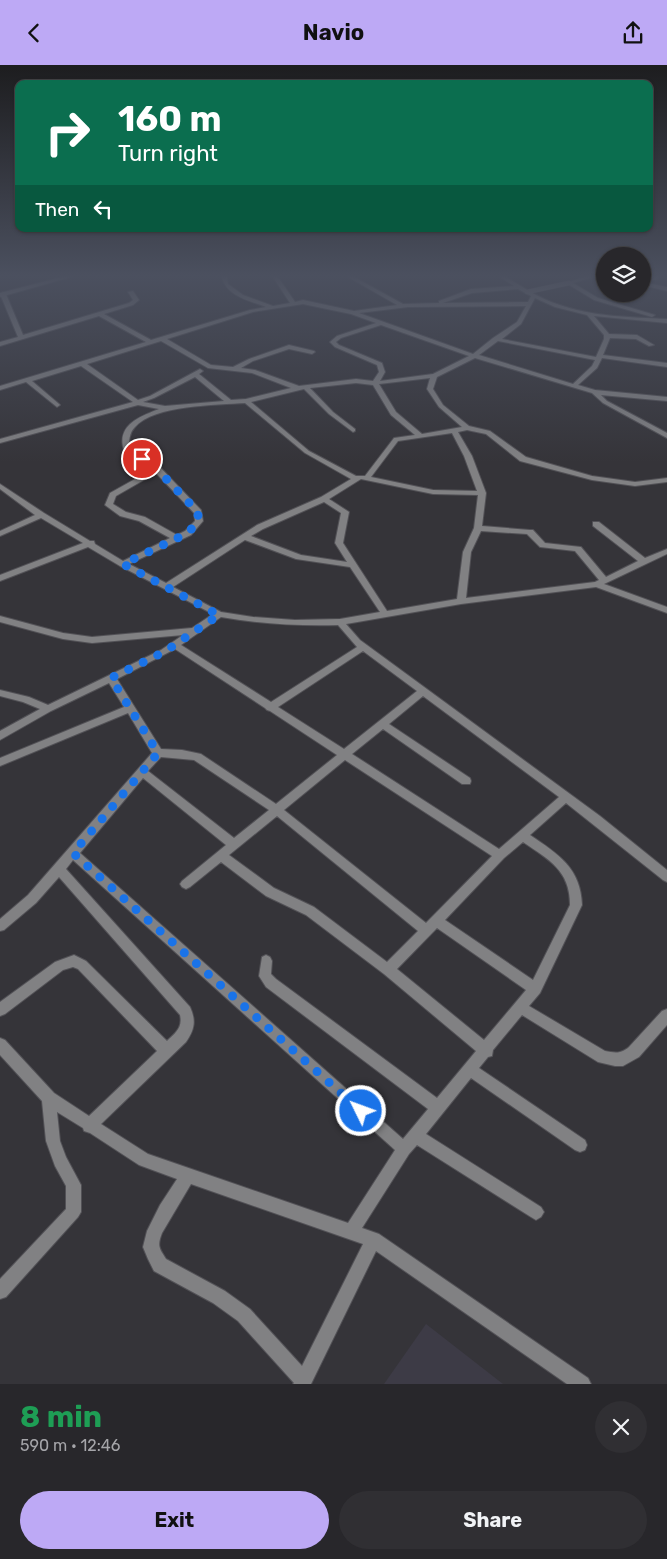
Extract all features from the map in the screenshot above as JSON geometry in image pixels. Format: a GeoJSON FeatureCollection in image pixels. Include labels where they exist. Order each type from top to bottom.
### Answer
{"type":"FeatureCollection","features":[{"type":"Feature","properties":{"kind":"street"},"geometry":{"type":"LineString","coordinates":[[0,343],[19,339]]}},
{"type":"Feature","properties":{"kind":"street"},"geometry":{"type":"LineString","coordinates":[[144,339],[150,342]]}},
{"type":"Feature","properties":{"kind":"street"},"geometry":{"type":"LineString","coordinates":[[0,388],[162,339],[210,367],[253,371],[301,387],[353,430]]}},
{"type":"Feature","properties":{"kind":"street"},"geometry":{"type":"LineString","coordinates":[[337,339],[333,342],[337,346],[380,364],[382,372],[375,383]]}},
{"type":"Feature","properties":{"kind":"street"},"geometry":{"type":"LineString","coordinates":[[425,339],[474,356],[594,392],[667,399]]}},
{"type":"Feature","properties":{"kind":"street"},"geometry":{"type":"LineString","coordinates":[[82,364],[138,403],[165,408],[246,401],[301,387],[356,381],[375,383],[434,376],[474,356],[495,339],[600,357],[667,365]]}},
{"type":"Feature","properties":{"kind":"street"},"geometry":{"type":"LineString","coordinates":[[574,386],[588,375],[600,357],[606,339]]}},
{"type":"Feature","properties":{"kind":"street"},"geometry":{"type":"LineString","coordinates":[[640,339],[651,345]]}},
{"type":"Feature","properties":{"kind":"street"},"geometry":{"type":"LineString","coordinates":[[234,369],[251,360],[289,347],[312,352]]}},
{"type":"Feature","properties":{"kind":"street"},"geometry":{"type":"LineString","coordinates":[[0,441],[138,403],[210,367]]}},
{"type":"Feature","properties":{"kind":"street"},"geometry":{"type":"LineString","coordinates":[[195,374],[230,403]]}},
{"type":"Feature","properties":{"kind":"street"},"geometry":{"type":"LineString","coordinates":[[434,376],[430,389],[440,406],[467,428]]}},
{"type":"Feature","properties":{"kind":"street"},"geometry":{"type":"LineString","coordinates":[[28,381],[57,405]]}},
{"type":"Feature","properties":{"kind":"street"},"geometry":{"type":"LineString","coordinates":[[375,383],[396,419],[421,436]]}},
{"type":"Feature","properties":{"kind":"street"},"geometry":{"type":"LineString","coordinates":[[594,392],[605,402],[667,436]]}},
{"type":"Feature","properties":{"kind":"street"},"geometry":{"type":"LineString","coordinates":[[246,401],[307,452],[356,479]]}},
{"type":"Feature","properties":{"kind":"street"},"geometry":{"type":"LineString","coordinates":[[123,564],[177,539],[194,528],[198,521],[198,512],[151,463],[126,450],[127,431],[134,423],[165,408]]}},
{"type":"Feature","properties":{"kind":"street"},"geometry":{"type":"LineString","coordinates":[[366,479],[396,439],[467,428],[488,432],[524,459],[592,478],[636,484],[667,481]]}},
{"type":"Feature","properties":{"kind":"street"},"geometry":{"type":"LineString","coordinates":[[454,431],[468,456],[482,493],[478,528],[467,551],[461,601]]}},
{"type":"Feature","properties":{"kind":"street"},"geometry":{"type":"LineString","coordinates":[[156,470],[113,495],[110,505],[123,514],[142,519],[177,539]]}},
{"type":"Feature","properties":{"kind":"street"},"geometry":{"type":"LineString","coordinates":[[168,586],[260,527],[324,499],[360,477],[433,492],[482,493]]}},
{"type":"Feature","properties":{"kind":"street"},"geometry":{"type":"LineString","coordinates":[[0,486],[42,515],[123,564],[168,586],[219,615],[295,623],[340,622],[461,601],[600,582],[667,551]]}},
{"type":"Feature","properties":{"kind":"street"},"geometry":{"type":"LineString","coordinates":[[324,499],[345,512],[339,543],[385,613]]}},
{"type":"Feature","properties":{"kind":"street"},"geometry":{"type":"LineString","coordinates":[[0,534],[42,515]]}},
{"type":"Feature","properties":{"kind":"street"},"geometry":{"type":"LineString","coordinates":[[596,524],[644,562]]}},
{"type":"Feature","properties":{"kind":"street"},"geometry":{"type":"LineString","coordinates":[[478,528],[524,531],[534,535],[543,545],[578,549],[600,582],[667,610]]}},
{"type":"Feature","properties":{"kind":"street"},"geometry":{"type":"LineString","coordinates":[[245,537],[298,557],[353,565]]}},
{"type":"Feature","properties":{"kind":"street"},"geometry":{"type":"LineString","coordinates":[[0,578],[91,543]]}},
{"type":"Feature","properties":{"kind":"street"},"geometry":{"type":"LineString","coordinates":[[0,736],[48,709],[175,645],[219,615]]}},
{"type":"Feature","properties":{"kind":"street"},"geometry":{"type":"LineString","coordinates":[[0,619],[62,636],[92,640],[193,631]]}},
{"type":"Feature","properties":{"kind":"street"},"geometry":{"type":"LineString","coordinates":[[340,622],[363,647],[566,797],[667,877]]}},
{"type":"Feature","properties":{"kind":"street"},"geometry":{"type":"LineString","coordinates":[[175,645],[500,855]]}},
{"type":"Feature","properties":{"kind":"street"},"geometry":{"type":"LineString","coordinates":[[270,708],[363,647]]}},
{"type":"Feature","properties":{"kind":"street"},"geometry":{"type":"LineString","coordinates":[[111,678],[158,753]]}},
{"type":"Feature","properties":{"kind":"street"},"geometry":{"type":"LineString","coordinates":[[186,884],[423,691]]}},
{"type":"Feature","properties":{"kind":"street"},"geometry":{"type":"LineString","coordinates":[[0,693],[26,699],[48,709]]}},
{"type":"Feature","properties":{"kind":"street"},"geometry":{"type":"LineString","coordinates":[[0,762],[130,708]]}},
{"type":"Feature","properties":{"kind":"street"},"geometry":{"type":"LineString","coordinates":[[382,724],[466,781]]}},
{"type":"Feature","properties":{"kind":"street"},"geometry":{"type":"LineString","coordinates":[[0,926],[32,899],[158,753]]}},
{"type":"Feature","properties":{"kind":"street"},"geometry":{"type":"LineString","coordinates":[[158,753],[198,757],[278,811],[427,931]]}},
{"type":"Feature","properties":{"kind":"street"},"geometry":{"type":"LineString","coordinates":[[142,772],[235,845]]}},
{"type":"Feature","properties":{"kind":"street"},"geometry":{"type":"LineString","coordinates":[[388,970],[500,855],[566,797]]}},
{"type":"Feature","properties":{"kind":"street"},"geometry":{"type":"LineString","coordinates":[[351,1231],[404,1149],[487,1051],[535,989],[576,905],[578,893],[573,878],[565,866],[522,835]]}},
{"type":"Feature","properties":{"kind":"street"},"geometry":{"type":"LineString","coordinates":[[73,853],[404,1149]]}},
{"type":"Feature","properties":{"kind":"street"},"geometry":{"type":"LineString","coordinates":[[222,856],[270,892],[310,911],[388,970],[487,1051]]}},
{"type":"Feature","properties":{"kind":"street"},"geometry":{"type":"LineString","coordinates":[[59,869],[185,1011],[189,1019],[187,1029],[167,1051],[89,1126]]}},
{"type":"Feature","properties":{"kind":"street"},"geometry":{"type":"LineString","coordinates":[[437,921],[535,989]]}},
{"type":"Feature","properties":{"kind":"street"},"geometry":{"type":"LineString","coordinates":[[0,1010],[59,966],[74,961],[82,965],[167,1051]]}},
{"type":"Feature","properties":{"kind":"street"},"geometry":{"type":"LineString","coordinates":[[266,961],[265,976],[271,983],[439,1108]]}},
{"type":"Feature","properties":{"kind":"street"},"geometry":{"type":"LineString","coordinates":[[521,1008],[603,1057],[614,1059],[623,1059],[631,1053],[667,1015]]}},
{"type":"Feature","properties":{"kind":"street"},"geometry":{"type":"LineString","coordinates":[[0,1045],[49,1098],[144,1161],[373,1239],[582,1384]]}},
{"type":"Feature","properties":{"kind":"street"},"geometry":{"type":"LineString","coordinates":[[471,1069],[580,1145]]}},
{"type":"Feature","properties":{"kind":"street"},"geometry":{"type":"LineString","coordinates":[[0,1291],[73,1211],[74,1185],[60,1161],[53,1141],[49,1098]]}},
{"type":"Feature","properties":{"kind":"street"},"geometry":{"type":"LineString","coordinates":[[415,1135],[536,1212]]}},
{"type":"Feature","properties":{"kind":"street"},"geometry":{"type":"LineString","coordinates":[[188,1175],[153,1234],[151,1247],[154,1256],[160,1265],[219,1297],[244,1315],[303,1382],[373,1239]]}},
{"type":"Feature","properties":{"kind":"shaded area"},"geometry":{"type":"Polygon","coordinates":[[[426,1324],[503,1384],[384,1384],[426,1324]]]}},
{"type":"Feature","properties":{"kind":"route"},"geometry":{"type":"LineString","coordinates":[[142,459],[151,463],[198,512],[198,521],[188,533],[158,549],[123,564],[168,586],[219,615],[164,652],[111,678],[158,753],[73,853],[361,1111]]}}]}
